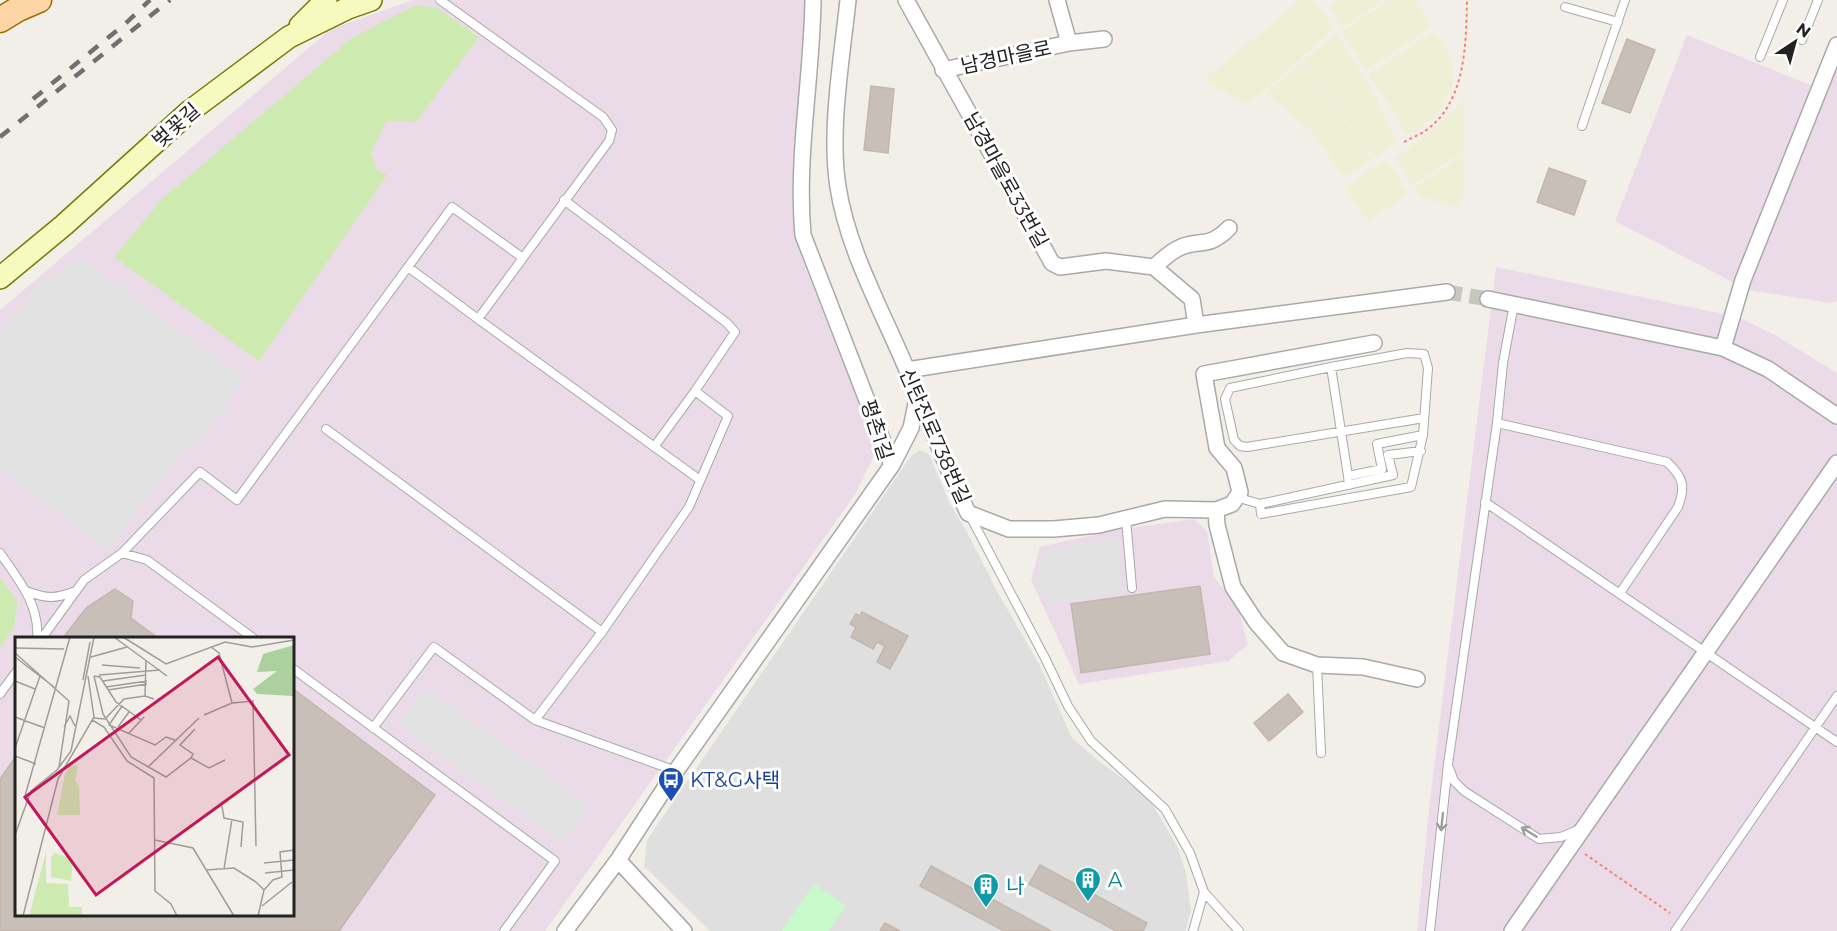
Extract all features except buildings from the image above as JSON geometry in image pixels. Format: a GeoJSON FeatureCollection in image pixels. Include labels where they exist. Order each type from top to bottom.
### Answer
{"type":"FeatureCollection","features":[{"type":"Feature","properties":{"kind":"main road"},"geometry":{"type":"LineString","coordinates":[[0,20],[39,0]]}},
{"type":"Feature","properties":{"kind":"street"},"geometry":{"type":"LineString","coordinates":[[288,37],[326,0]]}},
{"type":"Feature","properties":{"kind":"street","name":"벚꽃길"},"geometry":{"type":"LineString","coordinates":[[0,278],[64,225],[190,111],[288,37],[348,8],[371,0]]}},
{"type":"Feature","properties":{"kind":"street","name":"평촌1길"},"geometry":{"type":"LineString","coordinates":[[565,931],[618,860],[676,771],[892,465],[803,235],[800,201],[801,161],[813,0]]}},
{"type":"Feature","properties":{"kind":"street","name":"신탄진로738번길"},"geometry":{"type":"LineString","coordinates":[[848,0],[836,128],[837,185],[848,230],[889,333],[968,513],[1009,529],[1053,529],[1099,525],[1164,509],[1216,510]]}},
{"type":"Feature","properties":{"kind":"street"},"geometry":{"type":"LineString","coordinates":[[906,0],[944,70]]}},
{"type":"Feature","properties":{"kind":"street","name":"남경마을로"},"geometry":{"type":"LineString","coordinates":[[1057,0],[1069,43]]}},
{"type":"Feature","properties":{"kind":"street","name":"남경마을로"},"geometry":{"type":"LineString","coordinates":[[944,70],[1069,43],[1104,39]]}},
{"type":"Feature","properties":{"kind":"street"},"geometry":{"type":"LineString","coordinates":[[1723,348],[1743,280],[1837,45]]}},
{"type":"Feature","properties":{"kind":"street","name":"남경마을로33번길"},"geometry":{"type":"LineString","coordinates":[[944,70],[1052,262],[1060,267],[1106,261],[1154,267]]}},
{"type":"Feature","properties":{"kind":"street"},"geometry":{"type":"LineString","coordinates":[[1196,325],[1192,299],[1154,267],[1176,249],[1217,240],[1229,228]]}},
{"type":"Feature","properties":{"kind":"street"},"geometry":{"type":"LineString","coordinates":[[906,370],[1196,325],[1447,292]]}},
{"type":"Feature","properties":{"kind":"street"},"geometry":{"type":"LineString","coordinates":[[1488,299],[1723,348],[1768,369],[1837,416]]}},
{"type":"Feature","properties":{"kind":"street"},"geometry":{"type":"LineString","coordinates":[[1374,343],[1204,374],[1217,448],[1234,468],[1240,492],[1232,504],[1216,510],[1217,525],[1233,587],[1256,622],[1282,653],[1317,665],[1363,667],[1417,679]]}},
{"type":"Feature","properties":{"kind":"street"},"geometry":{"type":"LineString","coordinates":[[892,465],[911,428],[917,399]]}},
{"type":"Feature","properties":{"kind":"street"},"geometry":{"type":"LineString","coordinates":[[1512,931],[1837,464]]}},
{"type":"Feature","properties":{"kind":"street"},"geometry":{"type":"LineString","coordinates":[[618,860],[684,931]]}},
{"type":"Feature","properties":{"kind":"lane"},"geometry":{"type":"LineString","coordinates":[[440,0],[603,117],[612,130],[609,141],[478,319]]}},
{"type":"Feature","properties":{"kind":"lane"},"geometry":{"type":"LineString","coordinates":[[1582,126],[1625,0]]}},
{"type":"Feature","properties":{"kind":"lane"},"geometry":{"type":"LineString","coordinates":[[1760,57],[1783,0]]}},
{"type":"Feature","properties":{"kind":"lane"},"geometry":{"type":"LineString","coordinates":[[1802,40],[1818,0]]}},
{"type":"Feature","properties":{"kind":"lane"},"geometry":{"type":"LineString","coordinates":[[1565,8],[1618,22]]}},
{"type":"Feature","properties":{"kind":"lane"},"geometry":{"type":"LineString","coordinates":[[564,200],[727,323],[735,332],[695,392],[654,447]]}},
{"type":"Feature","properties":{"kind":"lane"},"geometry":{"type":"LineString","coordinates":[[43,637],[84,580],[122,553],[200,472],[237,500],[452,207],[523,258]]}},
{"type":"Feature","properties":{"kind":"lane"},"geometry":{"type":"LineString","coordinates":[[408,267],[700,480]]}},
{"type":"Feature","properties":{"kind":"lane"},"geometry":{"type":"LineString","coordinates":[[1430,931],[1448,764],[1497,423],[1503,363],[1514,304]]}},
{"type":"Feature","properties":{"kind":"lane"},"geometry":{"type":"LineString","coordinates":[[1260,504],[1261,514],[1411,487],[1421,451],[1423,435],[1428,368],[1424,354],[1407,353],[1230,388],[1225,399],[1234,440],[1240,446],[1247,447],[1424,418]]}},
{"type":"Feature","properties":{"kind":"lane"},"geometry":{"type":"LineString","coordinates":[[1331,367],[1348,481]]}},
{"type":"Feature","properties":{"kind":"lane"},"geometry":{"type":"LineString","coordinates":[[535,720],[602,632],[689,507],[728,416],[695,392]]}},
{"type":"Feature","properties":{"kind":"lane"},"geometry":{"type":"LineString","coordinates":[[1497,423],[1667,462],[1679,472],[1683,492],[1678,507],[1620,593]]}},
{"type":"Feature","properties":{"kind":"lane"},"geometry":{"type":"LineString","coordinates":[[326,429],[602,632]]}},
{"type":"Feature","properties":{"kind":"lane"},"geometry":{"type":"LineString","coordinates":[[1236,497],[1260,504],[1383,470],[1377,444],[1423,435]]}},
{"type":"Feature","properties":{"kind":"lane"},"geometry":{"type":"LineString","coordinates":[[1348,481],[1393,475],[1388,455],[1421,451]]}},
{"type":"Feature","properties":{"kind":"lane"},"geometry":{"type":"LineString","coordinates":[[1485,502],[1837,742]]}},
{"type":"Feature","properties":{"kind":"lane"},"geometry":{"type":"LineString","coordinates":[[968,513],[1068,706],[1091,741],[1165,809],[1190,853],[1204,892],[1239,931]]}},
{"type":"Feature","properties":{"kind":"lane"},"geometry":{"type":"LineString","coordinates":[[1126,519],[1132,588]]}},
{"type":"Feature","properties":{"kind":"lane"},"geometry":{"type":"LineString","coordinates":[[0,553],[26,591],[35,613],[37,637]]}},
{"type":"Feature","properties":{"kind":"lane"},"geometry":{"type":"LineString","coordinates":[[122,553],[147,560],[249,637]]}},
{"type":"Feature","properties":{"kind":"lane"},"geometry":{"type":"LineString","coordinates":[[26,591],[45,598],[61,597],[76,590]]}},
{"type":"Feature","properties":{"kind":"lane"},"geometry":{"type":"LineString","coordinates":[[373,728],[434,647],[535,720],[676,771]]}},
{"type":"Feature","properties":{"kind":"lane"},"geometry":{"type":"LineString","coordinates":[[1317,665],[1321,753]]}},
{"type":"Feature","properties":{"kind":"lane"},"geometry":{"type":"LineString","coordinates":[[294,669],[555,861],[504,931]]}},
{"type":"Feature","properties":{"kind":"lane"},"geometry":{"type":"LineString","coordinates":[[0,694],[15,673]]}},
{"type":"Feature","properties":{"kind":"lane"},"geometry":{"type":"LineString","coordinates":[[1676,931],[1837,696]]}},
{"type":"Feature","properties":{"kind":"lane"},"geometry":{"type":"LineString","coordinates":[[1448,764],[1454,781],[1464,791],[1539,839],[1561,837],[1583,828]]}},
{"type":"Feature","properties":{"kind":"lane"},"geometry":{"type":"LineString","coordinates":[[1193,931],[1204,892]]}},
{"type":"Feature","properties":{"kind":"path"},"geometry":{"type":"LineString","coordinates":[[1404,142],[1426,130],[1446,110],[1455,96],[1466,38],[1467,0]]}},
{"type":"Feature","properties":{"kind":"path"},"geometry":{"type":"LineString","coordinates":[[1585,854],[1670,913]]}},
{"type":"Feature","properties":{"kind":"shaded area"},"geometry":{"type":"Polygon","coordinates":[[[413,0],[808,0],[792,208],[799,251],[868,428],[874,455],[856,493],[545,931],[0,931],[0,310],[331,29],[413,0]]]}},
{"type":"Feature","properties":{"kind":"shaded area"},"geometry":{"type":"Polygon","coordinates":[[[1687,35],[1825,91],[1837,63],[1837,301],[1830,303],[1748,290],[1615,221],[1687,35]]]}},
{"type":"Feature","properties":{"kind":"shaded area"},"geometry":{"type":"Polygon","coordinates":[[[80,259],[245,378],[201,439],[181,452],[108,550],[0,470],[0,334],[36,285],[80,259]]]}},
{"type":"Feature","properties":{"kind":"shaded area"},"geometry":{"type":"Polygon","coordinates":[[[1496,267],[1738,317],[1775,335],[1837,373],[1837,931],[1417,931],[1430,800],[1496,267]]]}},
{"type":"Feature","properties":{"kind":"shaded area"},"geometry":{"type":"Polygon","coordinates":[[[920,450],[929,454],[950,504],[1039,664],[1072,738],[1148,797],[1177,846],[1186,873],[1191,911],[1185,931],[710,931],[644,866],[647,840],[911,456],[920,450]]]}},
{"type":"Feature","properties":{"kind":"shaded area"},"geometry":{"type":"Polygon","coordinates":[[[1194,519],[1207,531],[1214,577],[1237,605],[1248,644],[1229,661],[1079,684],[1031,580],[1040,547],[1115,530],[1194,519]]]}},
{"type":"Feature","properties":{"kind":"shaded area"},"geometry":{"type":"Polygon","coordinates":[[[1117,538],[1123,593],[1048,604],[1034,580],[1044,551],[1117,538]]]}},
{"type":"Feature","properties":{"kind":"shaded area"},"geometry":{"type":"Polygon","coordinates":[[[425,687],[590,806],[563,844],[398,725],[425,687]]]}},
{"type":"Feature","properties":{"kind":"green space"},"geometry":{"type":"Polygon","coordinates":[[[1300,0],[1314,0],[1334,29],[1248,105],[1203,80],[1300,0]]]}},
{"type":"Feature","properties":{"kind":"green space"},"geometry":{"type":"Polygon","coordinates":[[[1338,0],[1384,0],[1343,28],[1328,7],[1338,0]]]}},
{"type":"Feature","properties":{"kind":"green space"},"geometry":{"type":"Polygon","coordinates":[[[1389,0],[1415,0],[1432,27],[1367,70],[1341,32],[1389,0]]]}},
{"type":"Feature","properties":{"kind":"green space"},"geometry":{"type":"Polygon","coordinates":[[[416,5],[437,8],[479,37],[416,122],[386,121],[371,153],[378,171],[387,175],[259,361],[114,257],[162,199],[352,38],[416,5]]]}},
{"type":"Feature","properties":{"kind":"green space"},"geometry":{"type":"Polygon","coordinates":[[[1434,31],[1454,62],[1389,105],[1368,75],[1434,31]]]}},
{"type":"Feature","properties":{"kind":"green space"},"geometry":{"type":"Polygon","coordinates":[[[1336,32],[1377,99],[1397,142],[1374,158],[1303,61],[1336,32]]]}},
{"type":"Feature","properties":{"kind":"green space"},"geometry":{"type":"Polygon","coordinates":[[[1302,62],[1373,159],[1344,177],[1311,130],[1265,94],[1302,62]]]}},
{"type":"Feature","properties":{"kind":"green space"},"geometry":{"type":"Polygon","coordinates":[[[1454,63],[1453,85],[1440,111],[1416,131],[1406,134],[1389,106],[1454,63]]]}},
{"type":"Feature","properties":{"kind":"green space"},"geometry":{"type":"Polygon","coordinates":[[[1464,99],[1464,150],[1412,186],[1395,158],[1442,122],[1464,99]]]}},
{"type":"Feature","properties":{"kind":"green space"},"geometry":{"type":"Polygon","coordinates":[[[1463,154],[1464,194],[1457,208],[1422,197],[1414,188],[1463,154]]]}},
{"type":"Feature","properties":{"kind":"green space"},"geometry":{"type":"Polygon","coordinates":[[[1386,159],[1409,193],[1368,221],[1345,187],[1386,159]]]}},
{"type":"Feature","properties":{"kind":"green space"},"geometry":{"type":"Polygon","coordinates":[[[0,577],[18,602],[13,629],[0,648],[0,577]]]}},
{"type":"Feature","properties":{"kind":"green space"},"geometry":{"type":"Polygon","coordinates":[[[814,884],[846,906],[829,931],[782,931],[814,884]]]}},
{"type":"Feature","properties":{"kind":"tunnel"},"geometry":{"type":"LineString","coordinates":[[1447,292],[1488,299]]}},
{"type":"Feature","properties":{"kind":"railway"},"geometry":{"type":"LineString","coordinates":[[33,99],[126,23],[150,0]]}},
{"type":"Feature","properties":{"kind":"railway"},"geometry":{"type":"LineString","coordinates":[[0,137],[170,0]]}},
{"type":"Feature","properties":{"kind":"place","name":"KT&G사택"},"geometry":{"type":"Point","coordinates":[671,803]}},
{"type":"Feature","properties":{"kind":"place","name":"A"},"geometry":{"type":"Point","coordinates":[1088,903]}},
{"type":"Feature","properties":{"kind":"place","name":"나"},"geometry":{"type":"Point","coordinates":[986,909]}}]}
